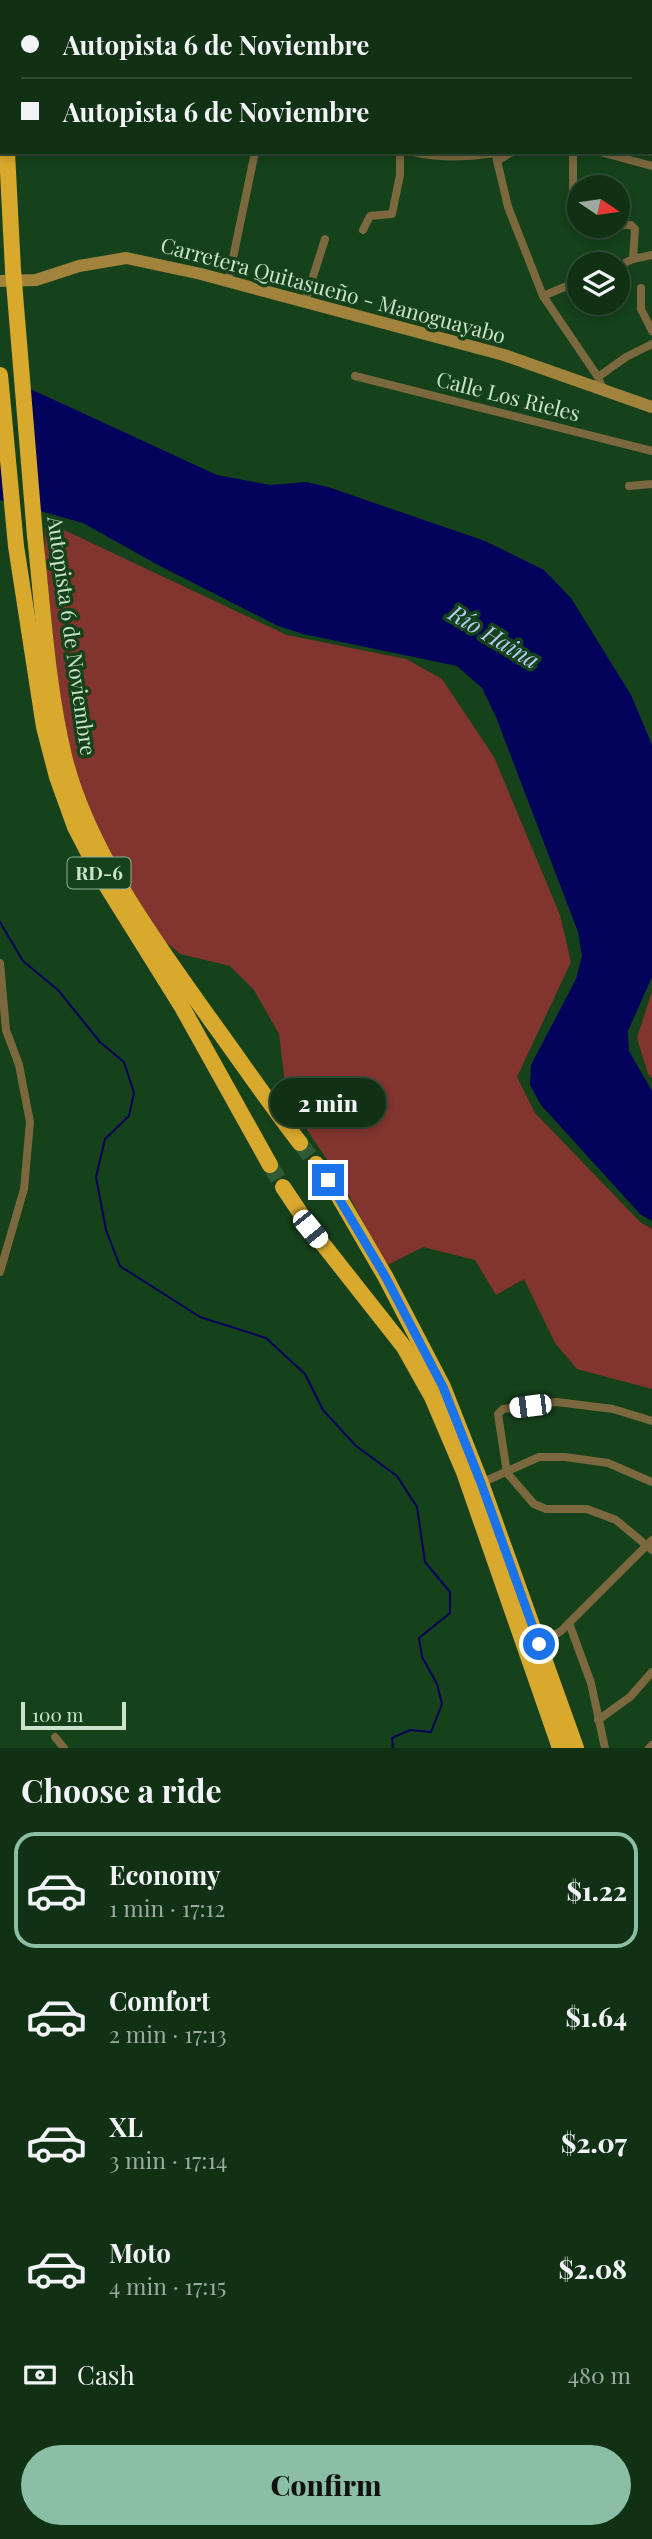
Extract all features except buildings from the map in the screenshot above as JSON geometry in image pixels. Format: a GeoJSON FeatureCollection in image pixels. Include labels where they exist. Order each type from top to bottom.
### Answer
{"type":"FeatureCollection","features":[{"type":"Feature","properties":{"kind":"highway","name":"Autopista 6 de Noviembre"},"geometry":{"type":"LineString","coordinates":[[7,154],[13,270],[35,536],[47,649],[65,758],[93,833],[135,910],[300,1143]]}},
{"type":"Feature","properties":{"kind":"highway","name":"Autopista 6 de Noviembre"},"geometry":{"type":"LineString","coordinates":[[0,375],[16,546],[44,727],[57,777],[75,827],[101,877],[221,1075],[270,1165]]}},
{"type":"Feature","properties":{"kind":"highway"},"geometry":{"type":"LineString","coordinates":[[316,1164],[339,1197],[443,1387],[481,1483],[576,1748]]}},
{"type":"Feature","properties":{"kind":"highway"},"geometry":{"type":"LineString","coordinates":[[283,1187],[310,1229],[369,1301],[420,1372],[464,1472],[560,1748]]}},
{"type":"Feature","properties":{"kind":"highway"},"geometry":{"type":"LineString","coordinates":[[369,1301],[391,1289]]}},
{"type":"Feature","properties":{"kind":"street"},"geometry":{"type":"LineString","coordinates":[[228,282],[255,154]]}},
{"type":"Feature","properties":{"kind":"street"},"geometry":{"type":"LineString","coordinates":[[363,230],[370,216],[392,214],[400,175],[400,154]]}},
{"type":"Feature","properties":{"kind":"street"},"geometry":{"type":"LineString","coordinates":[[425,154],[496,155],[508,207],[543,296],[600,384],[626,357],[652,344]]}},
{"type":"Feature","properties":{"kind":"street"},"geometry":{"type":"LineString","coordinates":[[573,154],[573,175]]}},
{"type":"Feature","properties":{"kind":"street"},"geometry":{"type":"LineString","coordinates":[[607,154],[652,166]]}},
{"type":"Feature","properties":{"kind":"street"},"geometry":{"type":"LineString","coordinates":[[630,225],[635,229],[633,259]]}},
{"type":"Feature","properties":{"kind":"street"},"geometry":{"type":"LineString","coordinates":[[305,302],[325,239]]}},
{"type":"Feature","properties":{"kind":"street"},"geometry":{"type":"LineString","coordinates":[[630,260],[652,255]]}},
{"type":"Feature","properties":{"kind":"street","name":"Carretera Quitasueño - Manoguayabo"},"geometry":{"type":"LineString","coordinates":[[0,281],[36,280],[79,266],[126,258],[228,282],[504,355],[600,384],[652,407]]}},
{"type":"Feature","properties":{"kind":"street"},"geometry":{"type":"LineString","coordinates":[[543,296],[567,286]]}},
{"type":"Feature","properties":{"kind":"street"},"geometry":{"type":"LineString","coordinates":[[641,288],[640,309],[652,331]]}},
{"type":"Feature","properties":{"kind":"street","name":"Calle Los Rieles"},"geometry":{"type":"LineString","coordinates":[[355,376],[652,451]]}},
{"type":"Feature","properties":{"kind":"street"},"geometry":{"type":"LineString","coordinates":[[629,486],[652,484]]}},
{"type":"Feature","properties":{"kind":"street"},"geometry":{"type":"LineString","coordinates":[[0,963],[3,1032],[19,1065],[30,1122],[24,1189],[0,1272]]}},
{"type":"Feature","properties":{"kind":"street"},"geometry":{"type":"LineString","coordinates":[[539,1644],[561,1632],[651,1545],[616,1520],[587,1509],[539,1508],[507,1473],[498,1414],[503,1409],[557,1402],[612,1409],[652,1421]]}},
{"type":"Feature","properties":{"kind":"street"},"geometry":{"type":"LineString","coordinates":[[481,1483],[539,1457],[565,1457],[608,1463],[652,1482]]}},
{"type":"Feature","properties":{"kind":"street"},"geometry":{"type":"LineString","coordinates":[[569,1623],[591,1684],[606,1748]]}},
{"type":"Feature","properties":{"kind":"street"},"geometry":{"type":"LineString","coordinates":[[598,1720],[616,1709],[652,1672]]}},
{"type":"Feature","properties":{"kind":"street"},"geometry":{"type":"LineString","coordinates":[[55,1737],[64,1748]]}},
{"type":"Feature","properties":{"kind":"shaded area"},"geometry":{"type":"Polygon","coordinates":[[[45,521],[287,635],[406,659],[442,679],[494,757],[560,915],[571,962],[517,1077],[535,1113],[640,1222],[652,1229],[652,1389],[577,1369],[555,1343],[524,1279],[496,1295],[475,1260],[423,1247],[386,1266],[342,1182],[287,1100],[279,1034],[254,990],[230,966],[180,954],[155,933],[112,862],[82,797],[61,718],[45,557],[45,521]]]}},
{"type":"Feature","properties":{"kind":"shaded area"},"geometry":{"type":"Polygon","coordinates":[[[652,991],[652,1078],[648,1074],[637,1038],[652,991]]]}},
{"type":"Feature","properties":{"kind":"water","name":"Río Haina"},"geometry":{"type":"Polygon","coordinates":[[[0,375],[217,475],[270,485],[306,482],[328,487],[485,541],[544,570],[571,598],[631,695],[652,745],[652,977],[628,1031],[629,1051],[652,1091],[652,1221],[640,1214],[541,1105],[530,1085],[531,1065],[576,979],[582,956],[578,932],[496,717],[482,688],[457,666],[303,634],[278,626],[158,565],[83,523],[0,500],[0,375]]]}},
{"type":"Feature","properties":{"kind":"pier"},"geometry":{"type":"Polygon","coordinates":[[[0,371],[28,384],[38,514],[5,505],[0,371]]]}},
{"type":"Feature","properties":{"kind":"waterway"},"geometry":{"type":"LineString","coordinates":[[0,922],[23,961],[58,990],[100,1042],[124,1062],[134,1093],[129,1116],[105,1139],[96,1177],[106,1230],[120,1266],[200,1317],[266,1338],[305,1374],[323,1410],[356,1446],[397,1476],[417,1507],[425,1562],[450,1592],[450,1613],[419,1638],[422,1657],[437,1684],[442,1704],[431,1732],[410,1730],[392,1738],[393,1748]]}},
{"type":"Feature","properties":{"kind":"tunnel"},"geometry":{"type":"LineString","coordinates":[[300,1143],[316,1164]]}},
{"type":"Feature","properties":{"kind":"tunnel"},"geometry":{"type":"LineString","coordinates":[[270,1165],[283,1187]]}},
{"type":"Feature","properties":{"kind":"route"},"geometry":{"type":"LineString","coordinates":[[328,1180],[385,1276],[443,1387],[539,1644]]}}]}
